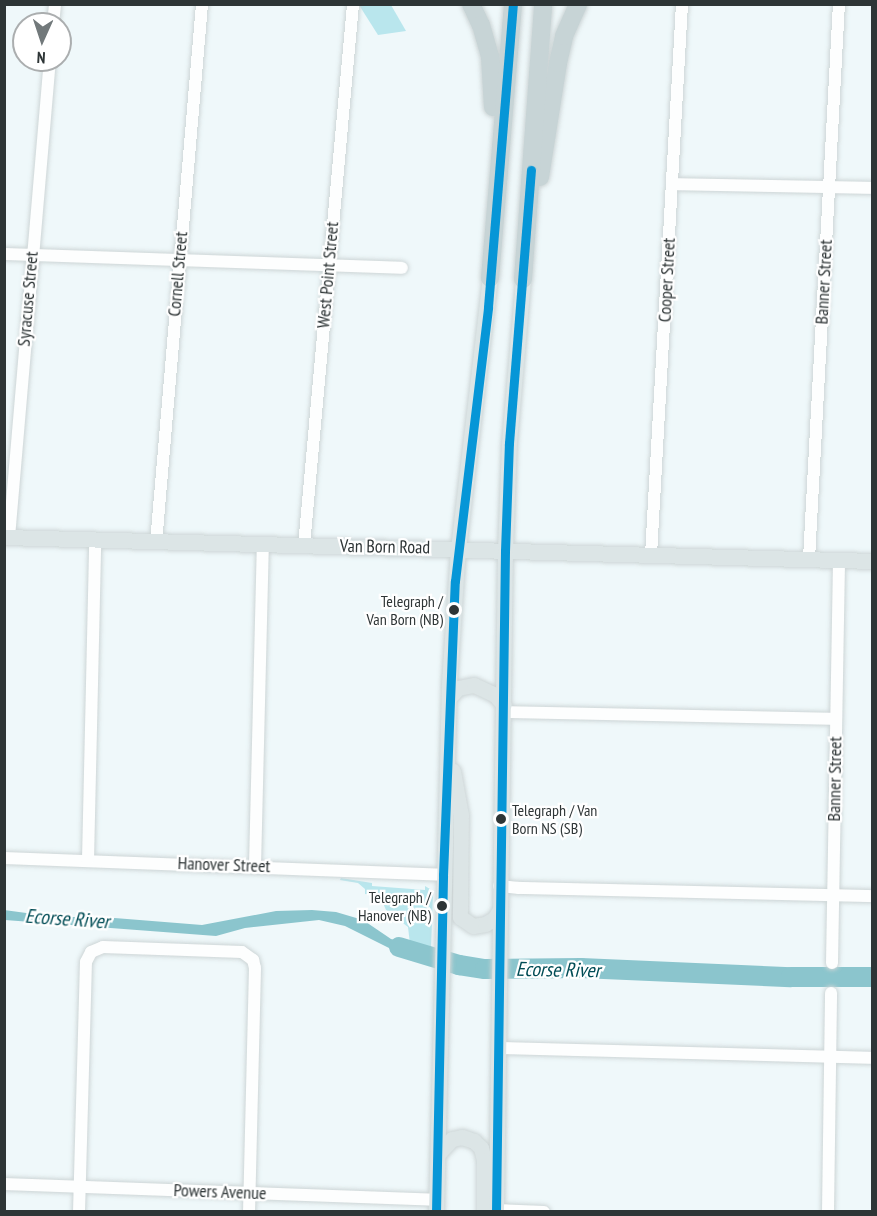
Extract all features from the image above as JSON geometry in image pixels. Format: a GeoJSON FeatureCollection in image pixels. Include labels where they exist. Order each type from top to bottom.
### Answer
{"type":"FeatureCollection","features":[{"type":"Feature","properties":{"kind":"highway"},"geometry":{"type":"LineString","coordinates":[[471,4],[481,25],[490,57],[494,86],[492,259]]}},
{"type":"Feature","properties":{"kind":"highway"},"geometry":{"type":"LineString","coordinates":[[490,278],[513,4]]}},
{"type":"Feature","properties":{"kind":"highway"},"geometry":{"type":"LineString","coordinates":[[523,270],[543,4]]}},
{"type":"Feature","properties":{"kind":"highway"},"geometry":{"type":"LineString","coordinates":[[523,270],[552,116],[558,63],[564,36],[578,4]]}},
{"type":"Feature","properties":{"kind":"main road"},"geometry":{"type":"LineString","coordinates":[[492,1211],[498,1048],[505,551],[509,443],[523,270]]}},
{"type":"Feature","properties":{"kind":"main road"},"geometry":{"type":"LineString","coordinates":[[436,1206],[442,875],[449,698],[458,549],[490,278]]}},
{"type":"Feature","properties":{"kind":"main road","name":"Van Born Road"},"geometry":{"type":"LineString","coordinates":[[7,537],[263,546],[873,561]]}},
{"type":"Feature","properties":{"kind":"main road"},"geometry":{"type":"LineString","coordinates":[[449,698],[458,688],[474,685],[495,695],[504,709]]}},
{"type":"Feature","properties":{"kind":"main road"},"geometry":{"type":"LineString","coordinates":[[448,744],[461,815],[458,911],[466,923],[473,926],[486,924],[494,919],[499,911]]}},
{"type":"Feature","properties":{"kind":"main road"},"geometry":{"type":"LineString","coordinates":[[438,1154],[452,1139],[462,1137],[474,1141],[481,1148],[492,1211]]}},
{"type":"Feature","properties":{"kind":"street","name":"Cornell Street"},"geometry":{"type":"LineString","coordinates":[[156,543],[202,4]]}},
{"type":"Feature","properties":{"kind":"street","name":"West Point Street"},"geometry":{"type":"LineString","coordinates":[[304,546],[352,4]]}},
{"type":"Feature","properties":{"kind":"street","name":"Cooper Street"},"geometry":{"type":"LineString","coordinates":[[651,555],[682,4]]}},
{"type":"Feature","properties":{"kind":"street","name":"Banner Street"},"geometry":{"type":"LineString","coordinates":[[809,559],[839,4]]}},
{"type":"Feature","properties":{"kind":"street","name":"Syracuse Street"},"geometry":{"type":"LineString","coordinates":[[7,537],[49,72]]}},
{"type":"Feature","properties":{"kind":"street"},"geometry":{"type":"LineString","coordinates":[[672,184],[873,188]]}},
{"type":"Feature","properties":{"kind":"street"},"geometry":{"type":"LineString","coordinates":[[4,254],[402,268]]}},
{"type":"Feature","properties":{"kind":"street"},"geometry":{"type":"LineString","coordinates":[[88,860],[94,541]]}},
{"type":"Feature","properties":{"kind":"street"},"geometry":{"type":"LineString","coordinates":[[255,866],[263,546]]}},
{"type":"Feature","properties":{"kind":"street","name":"Banner Street"},"geometry":{"type":"LineString","coordinates":[[832,963],[839,560]]}},
{"type":"Feature","properties":{"kind":"street"},"geometry":{"type":"LineString","coordinates":[[504,709],[837,719]]}},
{"type":"Feature","properties":{"kind":"street","name":"Hanover Street"},"geometry":{"type":"LineString","coordinates":[[4,858],[442,875]]}},
{"type":"Feature","properties":{"kind":"street"},"geometry":{"type":"LineString","coordinates":[[499,886],[873,896]]}},
{"type":"Feature","properties":{"kind":"street"},"geometry":{"type":"LineString","coordinates":[[79,1212],[86,962],[91,952],[103,947],[242,952],[251,958],[255,968],[249,1212]]}},
{"type":"Feature","properties":{"kind":"street"},"geometry":{"type":"LineString","coordinates":[[828,1212],[831,993]]}},
{"type":"Feature","properties":{"kind":"street"},"geometry":{"type":"LineString","coordinates":[[498,1048],[830,1059],[873,1058]]}},
{"type":"Feature","properties":{"kind":"street","name":"Powers Avenue"},"geometry":{"type":"LineString","coordinates":[[4,1184],[249,1193],[436,1206]]}},
{"type":"Feature","properties":{"kind":"street"},"geometry":{"type":"LineString","coordinates":[[492,1211],[544,1212]]}},
{"type":"Feature","properties":{"kind":"shaded area"},"geometry":{"type":"Polygon","coordinates":[[[359,5],[391,5],[406,31],[378,35],[359,5]]]}},
{"type":"Feature","properties":{"kind":"shaded area"},"geometry":{"type":"Polygon","coordinates":[[[341,878],[372,883],[372,886],[425,890],[425,886],[430,889],[433,894],[431,949],[410,944],[408,927],[386,910],[380,896],[365,894],[365,889],[358,883],[340,880],[341,878]]]}},
{"type":"Feature","properties":{"kind":"water"},"geometry":{"type":"Polygon","coordinates":[[[4,910],[56,917],[102,917],[202,925],[276,911],[336,912],[363,920],[391,939],[425,949],[424,962],[403,955],[345,926],[319,920],[245,928],[216,936],[5,920],[4,910]]]}},
{"type":"Feature","properties":{"kind":"water"},"geometry":{"type":"Polygon","coordinates":[[[458,962],[484,967],[483,978],[458,972],[458,962]]]}},
{"type":"Feature","properties":{"kind":"waterway","name":"Ecorse River"},"geometry":{"type":"LineString","coordinates":[[399,947],[459,965],[485,969],[581,968],[791,977],[872,977]]}},
{"type":"Feature","properties":{"kind":"transit line"},"geometry":{"type":"LineString","coordinates":[[436,1212],[443,875],[455,581],[488,307],[513,4]]}},
{"type":"Feature","properties":{"kind":"transit line"},"geometry":{"type":"LineString","coordinates":[[496,1212],[505,551],[509,443],[531,170]]}},
{"type":"Feature","properties":{"kind":"place","name":"Telegraph / Van Born (NB)"},"geometry":{"type":"Point","coordinates":[454,610]}},
{"type":"Feature","properties":{"kind":"place","name":"Telegraph / Van Born NS (SB)"},"geometry":{"type":"Point","coordinates":[501,819]}},
{"type":"Feature","properties":{"kind":"place","name":"Telegraph / Hanover (NB)"},"geometry":{"type":"Point","coordinates":[442,906]}}]}
